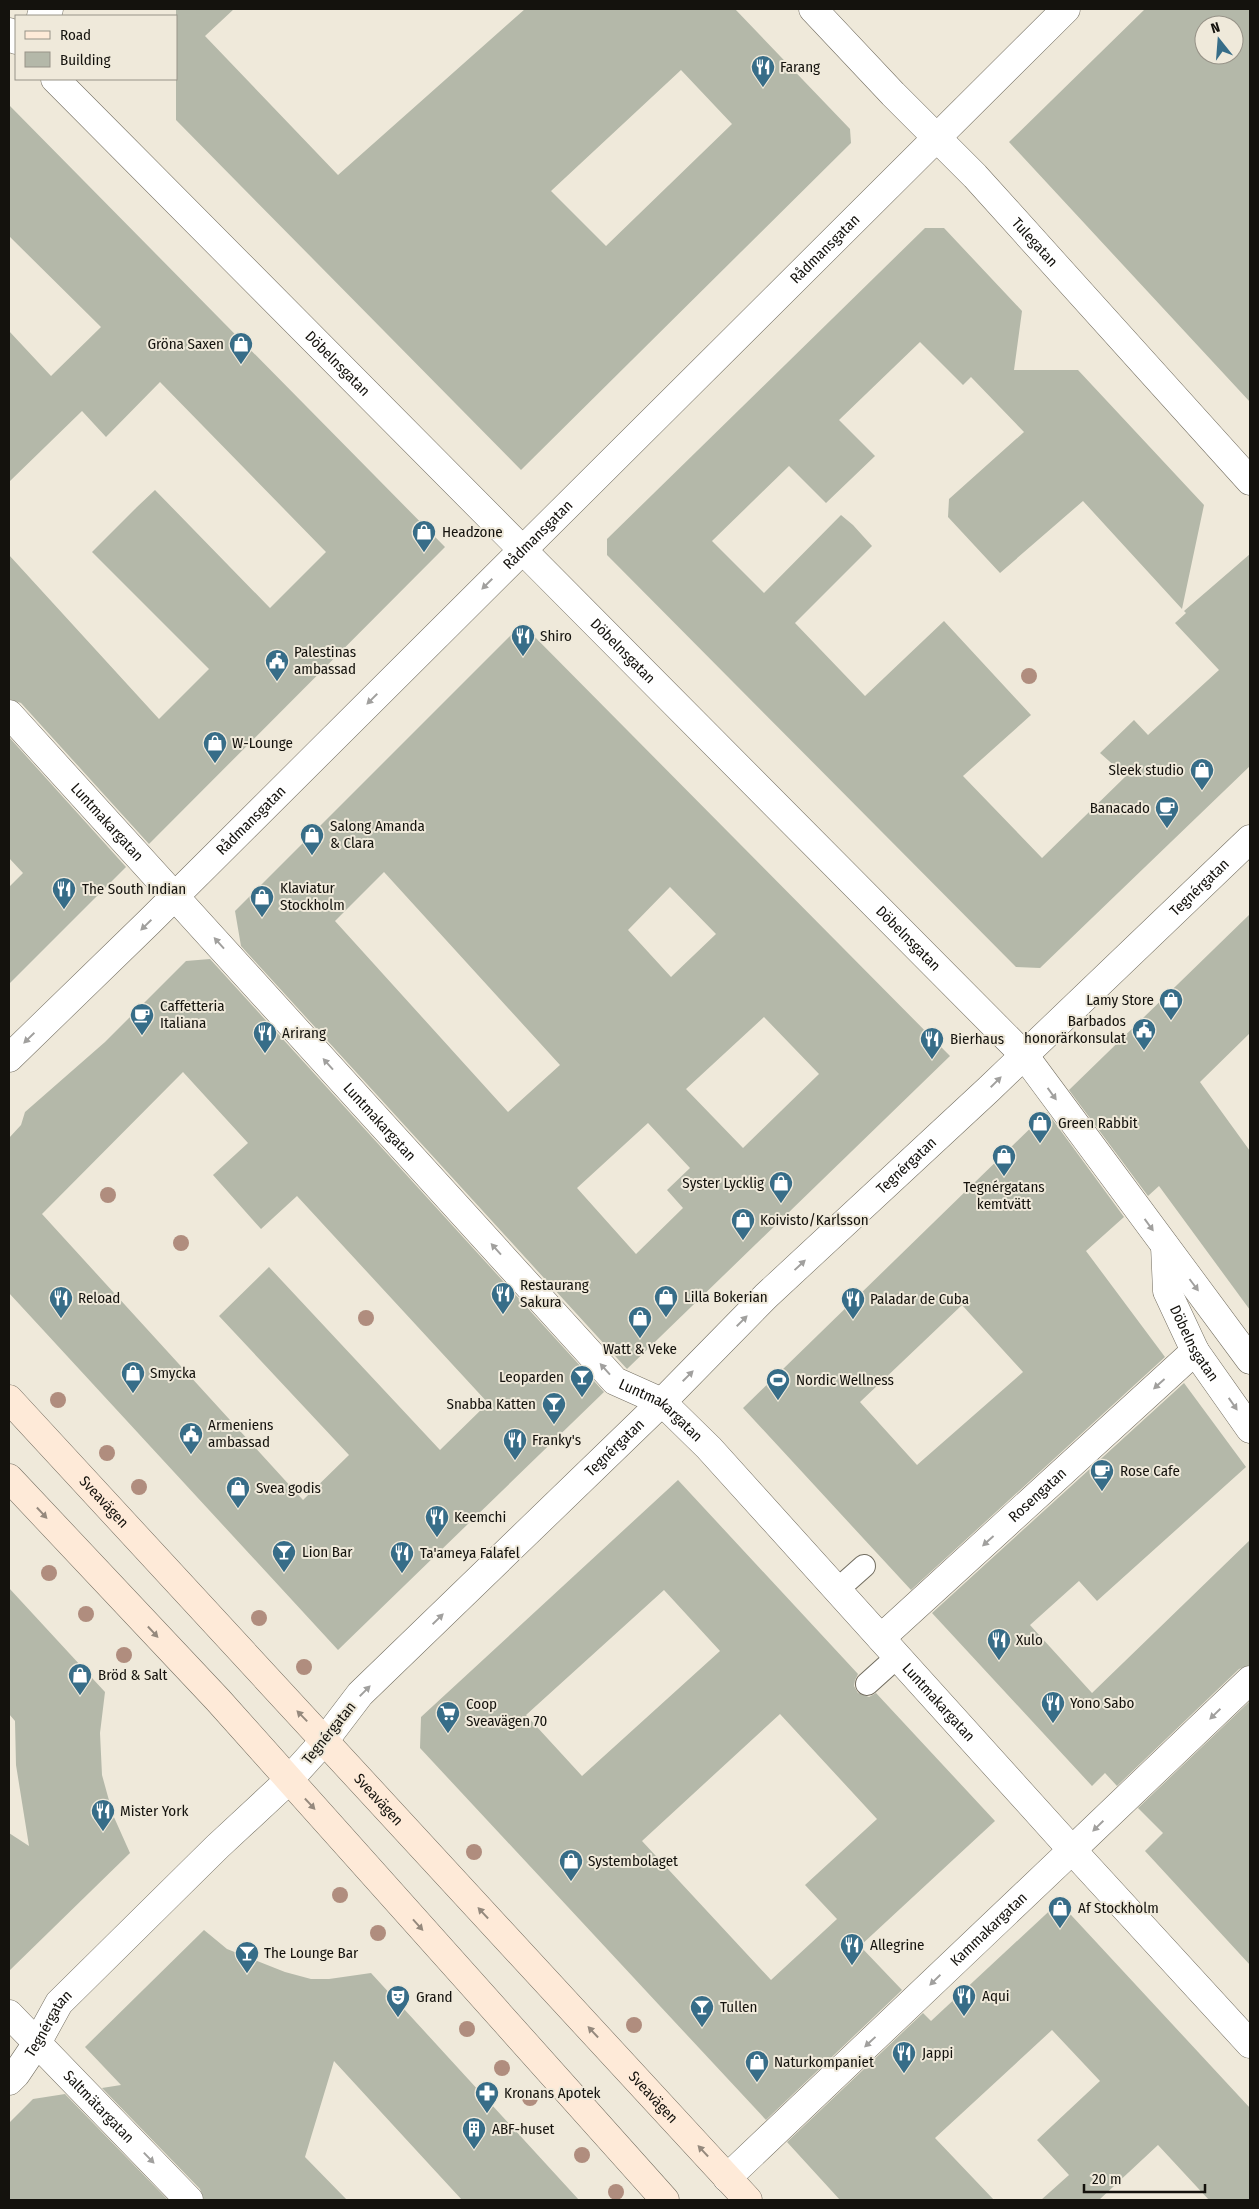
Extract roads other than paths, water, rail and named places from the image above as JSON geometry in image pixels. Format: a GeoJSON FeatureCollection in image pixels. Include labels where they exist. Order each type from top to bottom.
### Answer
{"type":"FeatureCollection","features":[{"type":"Feature","properties":{"kind":"main road","name":"Sveavägen"},"geometry":{"type":"LineString","coordinates":[[9,1399],[748,2200]]}},
{"type":"Feature","properties":{"kind":"main road"},"geometry":{"type":"LineString","coordinates":[[9,1478],[218,1700],[288,1781],[665,2200]]}},
{"type":"Feature","properties":{"kind":"street","name":"Tulegatan"},"geometry":{"type":"LineString","coordinates":[[813,9],[893,94],[975,176],[1250,481]]}},
{"type":"Feature","properties":{"kind":"street","name":"Rådmansgatan"},"geometry":{"type":"LineString","coordinates":[[9,1058],[175,896],[521,549],[1066,9]]}},
{"type":"Feature","properties":{"kind":"street","name":"Döbelnsgatan"},"geometry":{"type":"LineString","coordinates":[[56,80],[1024,1055],[1250,1360]]}},
{"type":"Feature","properties":{"kind":"street","name":"Luntmakargatan"},"geometry":{"type":"LineString","coordinates":[[9,714],[615,1380],[662,1402],[714,1453],[1072,1850],[1250,2044]]}},
{"type":"Feature","properties":{"kind":"street","name":"Tegnérgatan"},"geometry":{"type":"LineString","coordinates":[[9,2080],[16,2074],[37,2043],[59,2003],[217,1847],[288,1781],[325,1740],[360,1694],[662,1402],[766,1296],[1024,1055],[1250,839]]}},
{"type":"Feature","properties":{"kind":"street","name":"Döbelnsgatan"},"geometry":{"type":"LineString","coordinates":[[1164,1246],[1167,1291],[1196,1351],[1250,1429]]}},
{"type":"Feature","properties":{"kind":"street","name":"Rosengatan"},"geometry":{"type":"LineString","coordinates":[[889,1648],[1196,1351]]}},
{"type":"Feature","properties":{"kind":"street","name":"Kammakargatan"},"geometry":{"type":"LineString","coordinates":[[727,2178],[1250,1680]]}},
{"type":"Feature","properties":{"kind":"street","name":"Saltmätargatan"},"geometry":{"type":"LineString","coordinates":[[9,2014],[189,2200]]}},
{"type":"Feature","properties":{"kind":"lane"},"geometry":{"type":"LineString","coordinates":[[837,1590],[864,1566]]}},
{"type":"Feature","properties":{"kind":"lane"},"geometry":{"type":"LineString","coordinates":[[867,1684],[889,1648]]}},
{"type":"Feature","properties":{"kind":"place","name":"Farang"},"geometry":{"type":"Point","coordinates":[763,88]}},
{"type":"Feature","properties":{"kind":"place","name":"Gröna Saxen"},"geometry":{"type":"Point","coordinates":[241,365]}},
{"type":"Feature","properties":{"kind":"place","name":"Headzone"},"geometry":{"type":"Point","coordinates":[424,553]}},
{"type":"Feature","properties":{"kind":"place","name":"Shiro"},"geometry":{"type":"Point","coordinates":[523,657]}},
{"type":"Feature","properties":{"kind":"place","name":"Palestinas ambassad"},"geometry":{"type":"Point","coordinates":[277,682]}},
{"type":"Feature","properties":{"kind":"place","name":"W-Lounge"},"geometry":{"type":"Point","coordinates":[215,764]}},
{"type":"Feature","properties":{"kind":"place","name":"Sleek studio"},"geometry":{"type":"Point","coordinates":[1202,791]}},
{"type":"Feature","properties":{"kind":"place","name":"Banacado"},"geometry":{"type":"Point","coordinates":[1167,829]}},
{"type":"Feature","properties":{"kind":"place","name":"Salong Amanda & Clara"},"geometry":{"type":"Point","coordinates":[312,856]}},
{"type":"Feature","properties":{"kind":"place","name":"The South Indian"},"geometry":{"type":"Point","coordinates":[64,910]}},
{"type":"Feature","properties":{"kind":"place","name":"Klaviatur Stockholm"},"geometry":{"type":"Point","coordinates":[262,918]}},
{"type":"Feature","properties":{"kind":"place","name":"Lamy Store"},"geometry":{"type":"Point","coordinates":[1171,1021]}},
{"type":"Feature","properties":{"kind":"place","name":"Caffetteria Italiana"},"geometry":{"type":"Point","coordinates":[142,1036]}},
{"type":"Feature","properties":{"kind":"place","name":"Barbados honorärkonsulat"},"geometry":{"type":"Point","coordinates":[1144,1051]}},
{"type":"Feature","properties":{"kind":"place","name":"Arirang"},"geometry":{"type":"Point","coordinates":[265,1054]}},
{"type":"Feature","properties":{"kind":"place","name":"Bierhaus"},"geometry":{"type":"Point","coordinates":[932,1060]}},
{"type":"Feature","properties":{"kind":"place","name":"Green Rabbit"},"geometry":{"type":"Point","coordinates":[1040,1144]}},
{"type":"Feature","properties":{"kind":"place","name":"Tegnérgatans kemtvätt"},"geometry":{"type":"Point","coordinates":[1004,1177]}},
{"type":"Feature","properties":{"kind":"place","name":"Syster Lycklig"},"geometry":{"type":"Point","coordinates":[781,1204]}},
{"type":"Feature","properties":{"kind":"place","name":"Koivisto/Karlsson"},"geometry":{"type":"Point","coordinates":[743,1241]}},
{"type":"Feature","properties":{"kind":"place","name":"Restaurang Sakura"},"geometry":{"type":"Point","coordinates":[503,1315]}},
{"type":"Feature","properties":{"kind":"place","name":"Lilla Bokerian"},"geometry":{"type":"Point","coordinates":[666,1318]}},
{"type":"Feature","properties":{"kind":"place","name":"Reload"},"geometry":{"type":"Point","coordinates":[61,1319]}},
{"type":"Feature","properties":{"kind":"place","name":"Paladar de Cuba"},"geometry":{"type":"Point","coordinates":[853,1320]}},
{"type":"Feature","properties":{"kind":"place","name":"Watt & Veke"},"geometry":{"type":"Point","coordinates":[640,1339]}},
{"type":"Feature","properties":{"kind":"place","name":"Smycka"},"geometry":{"type":"Point","coordinates":[133,1394]}},
{"type":"Feature","properties":{"kind":"place","name":"Leoparden"},"geometry":{"type":"Point","coordinates":[582,1398]}},
{"type":"Feature","properties":{"kind":"place","name":"Nordic Wellness"},"geometry":{"type":"Point","coordinates":[778,1401]}},
{"type":"Feature","properties":{"kind":"place","name":"Snabba Katten"},"geometry":{"type":"Point","coordinates":[554,1425]}},
{"type":"Feature","properties":{"kind":"place","name":"Armeniens ambassad"},"geometry":{"type":"Point","coordinates":[191,1455]}},
{"type":"Feature","properties":{"kind":"place","name":"Franky's"},"geometry":{"type":"Point","coordinates":[515,1461]}},
{"type":"Feature","properties":{"kind":"place","name":"Rose Cafe"},"geometry":{"type":"Point","coordinates":[1102,1492]}},
{"type":"Feature","properties":{"kind":"place","name":"Svea godis"},"geometry":{"type":"Point","coordinates":[238,1509]}},
{"type":"Feature","properties":{"kind":"place","name":"Keemchi"},"geometry":{"type":"Point","coordinates":[437,1538]}},
{"type":"Feature","properties":{"kind":"place","name":"Lion Bar"},"geometry":{"type":"Point","coordinates":[284,1573]}},
{"type":"Feature","properties":{"kind":"place","name":"Ta'ameya Falafel"},"geometry":{"type":"Point","coordinates":[402,1574]}},
{"type":"Feature","properties":{"kind":"place","name":"Xulo"},"geometry":{"type":"Point","coordinates":[999,1661]}},
{"type":"Feature","properties":{"kind":"place","name":"Bröd & Salt"},"geometry":{"type":"Point","coordinates":[80,1696]}},
{"type":"Feature","properties":{"kind":"place","name":"Yono Sabo"},"geometry":{"type":"Point","coordinates":[1053,1724]}},
{"type":"Feature","properties":{"kind":"place","name":"Coop Sveavägen 70"},"geometry":{"type":"Point","coordinates":[448,1734]}},
{"type":"Feature","properties":{"kind":"place","name":"Mister York"},"geometry":{"type":"Point","coordinates":[103,1832]}},
{"type":"Feature","properties":{"kind":"place","name":"Systembolaget"},"geometry":{"type":"Point","coordinates":[571,1882]}},
{"type":"Feature","properties":{"kind":"place","name":"Af Stockholm"},"geometry":{"type":"Point","coordinates":[1060,1929]}},
{"type":"Feature","properties":{"kind":"place","name":"Allegrine"},"geometry":{"type":"Point","coordinates":[852,1966]}},
{"type":"Feature","properties":{"kind":"place","name":"The Lounge Bar"},"geometry":{"type":"Point","coordinates":[247,1974]}},
{"type":"Feature","properties":{"kind":"place","name":"Aqui"},"geometry":{"type":"Point","coordinates":[964,2017]}},
{"type":"Feature","properties":{"kind":"place","name":"Grand"},"geometry":{"type":"Point","coordinates":[398,2018]}},
{"type":"Feature","properties":{"kind":"place","name":"Tullen"},"geometry":{"type":"Point","coordinates":[702,2028]}},
{"type":"Feature","properties":{"kind":"place","name":"Jappi"},"geometry":{"type":"Point","coordinates":[904,2074]}},
{"type":"Feature","properties":{"kind":"place","name":"Naturkompaniet"},"geometry":{"type":"Point","coordinates":[757,2083]}},
{"type":"Feature","properties":{"kind":"place","name":"Kronans Apotek"},"geometry":{"type":"Point","coordinates":[487,2114]}},
{"type":"Feature","properties":{"kind":"place","name":"ABF-huset"},"geometry":{"type":"Point","coordinates":[474,2150]}}]}
